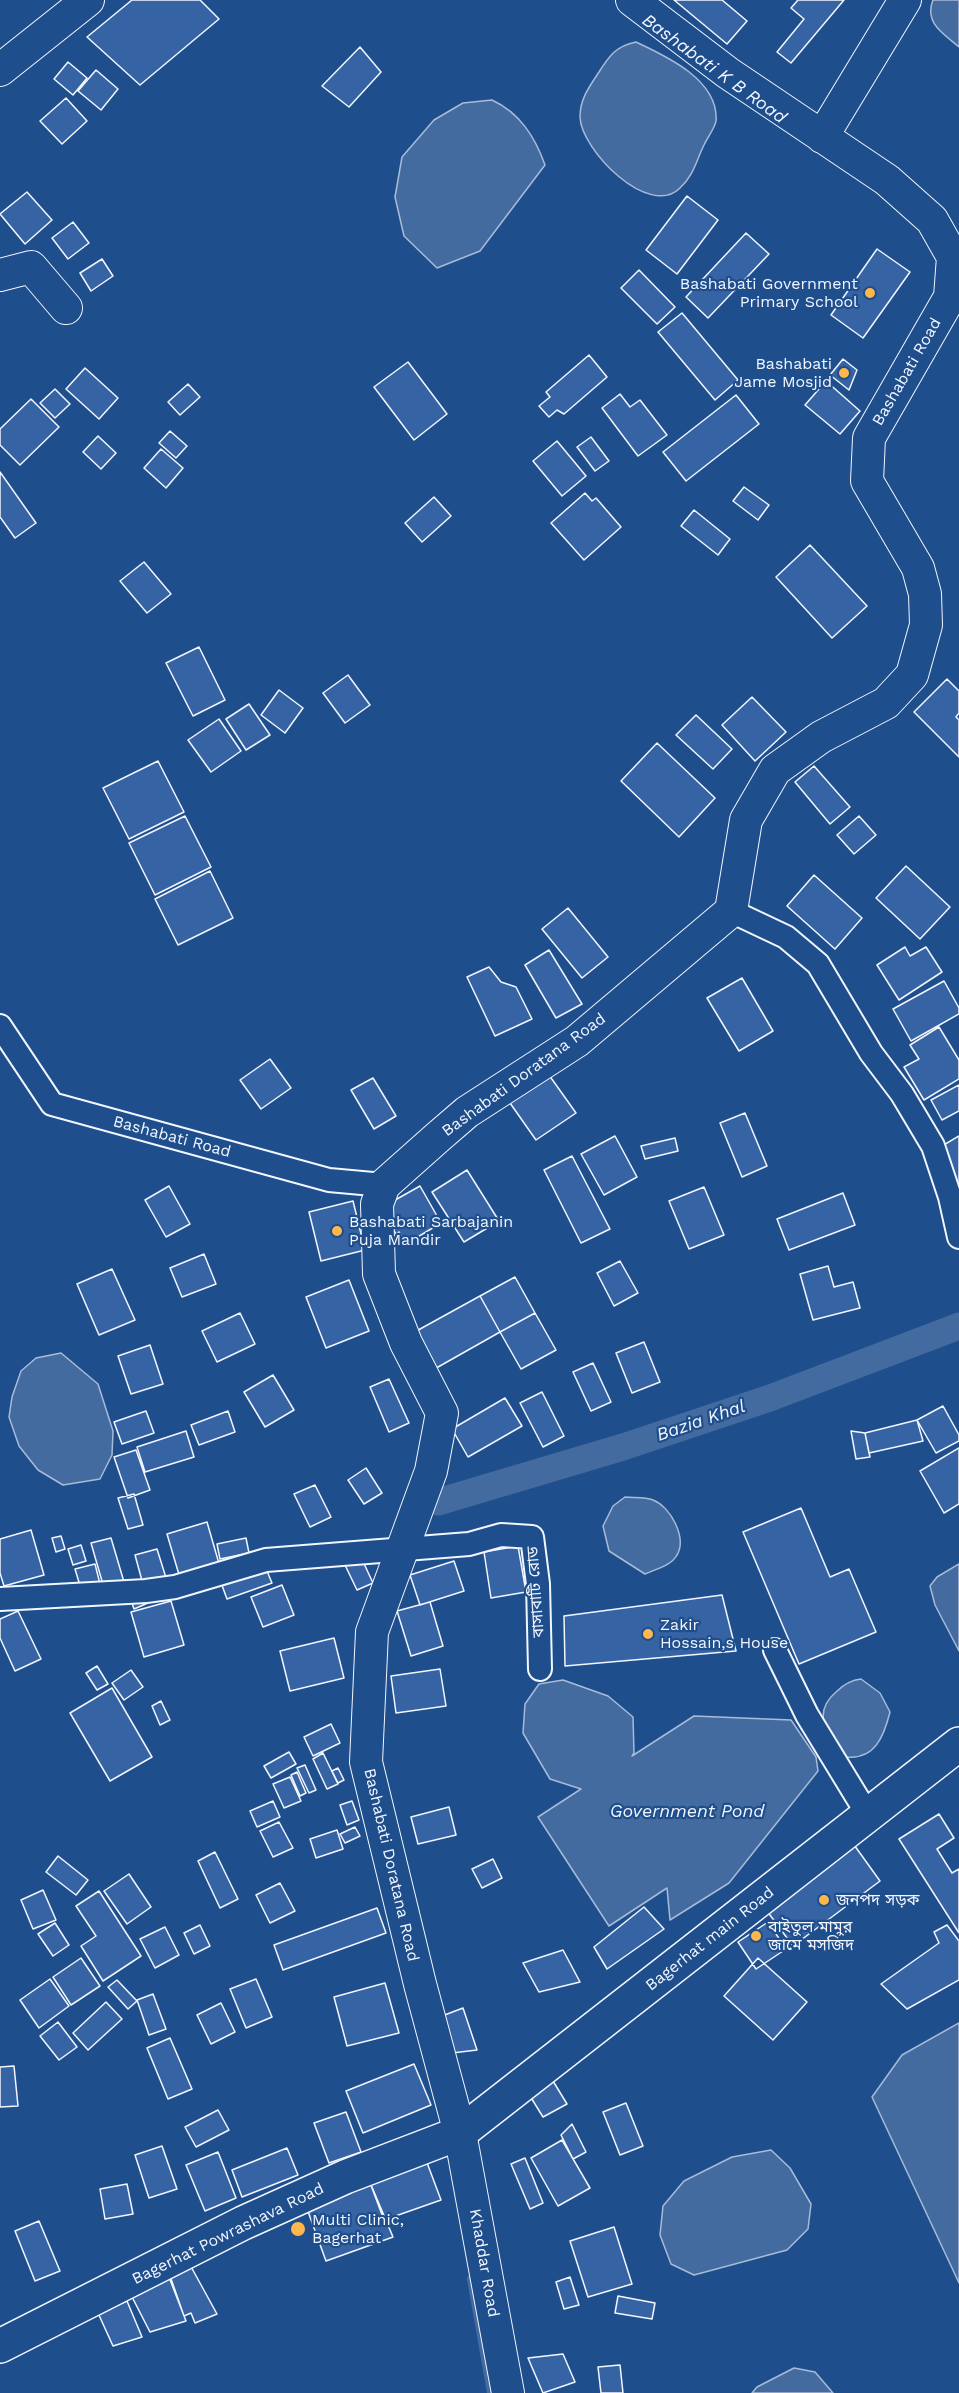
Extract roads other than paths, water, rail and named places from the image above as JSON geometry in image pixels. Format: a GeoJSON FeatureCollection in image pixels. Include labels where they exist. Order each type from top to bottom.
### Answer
{"type":"FeatureCollection","features":[{"type":"Feature","properties":{"kind":"main road","name":"Bagerhat main Road"},"geometry":{"type":"LineString","coordinates":[[460,2133],[959,1744]]}},
{"type":"Feature","properties":{"kind":"main road","name":"Bagerhat Powrashava Road"},"geometry":{"type":"LineString","coordinates":[[0,2346],[243,2223],[345,2177],[460,2133]]}},
{"type":"Feature","properties":{"kind":"street"},"geometry":{"type":"LineString","coordinates":[[0,70],[88,0]]}},
{"type":"Feature","properties":{"kind":"street","name":"Bashabati Road"},"geometry":{"type":"LineString","coordinates":[[632,0],[728,73],[887,180],[932,220],[953,257],[950,297],[869,438],[867,481],[918,568],[925,594],[926,625],[912,675],[886,703],[821,737],[775,770],[746,820],[731,911]]}},
{"type":"Feature","properties":{"kind":"street"},"geometry":{"type":"LineString","coordinates":[[822,137],[905,0]]}},
{"type":"Feature","properties":{"kind":"street"},"geometry":{"type":"LineString","coordinates":[[0,275],[31,267],[66,308]]}},
{"type":"Feature","properties":{"kind":"street"},"geometry":{"type":"LineString","coordinates":[[731,911],[786,937],[818,964],[871,1053],[902,1094],[933,1146],[950,1197],[959,1237]]}},
{"type":"Feature","properties":{"kind":"street","name":"Bashabati Doratana Road"},"geometry":{"type":"LineString","coordinates":[[460,2133],[420,1984],[366,1762],[372,1632],[431,1471],[442,1413],[406,1342],[380,1274],[376,1204],[384,1185],[467,1112],[577,1041],[731,911]]}},
{"type":"Feature","properties":{"kind":"street","name":"Bashabati Road"},"geometry":{"type":"LineString","coordinates":[[0,1026],[52,1104],[329,1180],[384,1185]]}},
{"type":"Feature","properties":{"kind":"street","name":"বাসাবাটি রোড"},"geometry":{"type":"LineString","coordinates":[[408,1538],[469,1544],[501,1535],[532,1537],[538,1584],[540,1669]]}},
{"type":"Feature","properties":{"kind":"street"},"geometry":{"type":"LineString","coordinates":[[0,1599],[146,1591],[175,1587],[266,1560],[408,1538]]}},
{"type":"Feature","properties":{"kind":"street"},"geometry":{"type":"LineString","coordinates":[[775,1650],[807,1715],[868,1815]]}},
{"type":"Feature","properties":{"kind":"street","name":"Khaddar Road"},"geometry":{"type":"LineString","coordinates":[[460,2133],[508,2393]]}},
{"type":"Feature","properties":{"kind":"water"},"geometry":{"type":"Polygon","coordinates":[[[933,0],[959,0],[959,47],[941,32],[933,21],[931,8],[933,0]]]}},
{"type":"Feature","properties":{"kind":"water"},"geometry":{"type":"Polygon","coordinates":[[[636,42],[662,54],[688,71],[709,93],[715,106],[715,124],[692,173],[680,188],[667,195],[651,195],[635,188],[619,176],[592,146],[583,131],[580,117],[586,93],[606,61],[618,49],[636,42]]]}},
{"type":"Feature","properties":{"kind":"water"},"geometry":{"type":"Polygon","coordinates":[[[492,100],[511,112],[525,127],[545,165],[480,251],[437,268],[404,236],[395,197],[402,157],[434,120],[463,103],[492,100]]]}},
{"type":"Feature","properties":{"kind":"water"},"geometry":{"type":"Polygon","coordinates":[[[61,1353],[98,1384],[113,1431],[112,1455],[100,1479],[63,1485],[38,1470],[19,1446],[9,1417],[12,1397],[21,1371],[36,1358],[61,1353]]]}},
{"type":"Feature","properties":{"kind":"water"},"geometry":{"type":"Polygon","coordinates":[[[625,1497],[653,1500],[666,1509],[676,1524],[680,1548],[674,1559],[667,1565],[645,1574],[609,1551],[603,1526],[613,1506],[625,1497]]]}},
{"type":"Feature","properties":{"kind":"water"},"geometry":{"type":"Polygon","coordinates":[[[959,1564],[959,1651],[935,1605],[930,1586],[937,1577],[959,1564]]]}},
{"type":"Feature","properties":{"kind":"water"},"geometry":{"type":"Polygon","coordinates":[[[861,1679],[880,1693],[890,1712],[885,1730],[877,1745],[864,1755],[846,1757],[833,1742],[824,1726],[824,1708],[828,1700],[841,1687],[861,1679]]]}},
{"type":"Feature","properties":{"kind":"water","name":"Government Pond"},"geometry":{"type":"Polygon","coordinates":[[[563,1680],[608,1696],[633,1717],[634,1753],[632,1756],[694,1716],[791,1720],[816,1757],[818,1771],[729,1883],[670,1920],[667,1888],[609,1926],[538,1817],[581,1789],[550,1779],[523,1733],[525,1704],[539,1684],[563,1680]]]}},
{"type":"Feature","properties":{"kind":"water"},"geometry":{"type":"Polygon","coordinates":[[[959,2023],[959,2283],[872,2097],[902,2055],[959,2023]]]}},
{"type":"Feature","properties":{"kind":"water"},"geometry":{"type":"Polygon","coordinates":[[[771,2150],[790,2168],[811,2204],[808,2229],[787,2250],[694,2275],[671,2264],[660,2235],[663,2206],[684,2181],[732,2157],[771,2150]]]}},
{"type":"Feature","properties":{"kind":"water"},"geometry":{"type":"Polygon","coordinates":[[[794,2368],[815,2372],[833,2393],[752,2393],[757,2387],[794,2368]]]}},
{"type":"Feature","properties":{"kind":"waterway","name":"Bazia Khal"},"geometry":{"type":"LineString","coordinates":[[438,1502],[623,1447],[770,1398],[959,1326]]}},
{"type":"Feature","properties":{"kind":"waterway"},"geometry":{"type":"LineString","coordinates":[[471,2279],[491,2393]]}},
{"type":"Feature","properties":{"kind":"place","name":"Bashabati Government Primary School"},"geometry":{"type":"Point","coordinates":[870,293]}},
{"type":"Feature","properties":{"kind":"place","name":"Bashabati Jame Mosjid"},"geometry":{"type":"Point","coordinates":[844,373]}},
{"type":"Feature","properties":{"kind":"place","name":"Bashabati Sarbajanin Puja Mandir"},"geometry":{"type":"Point","coordinates":[337,1231]}},
{"type":"Feature","properties":{"kind":"place","name":"Zakir Hossain,s House"},"geometry":{"type":"Point","coordinates":[648,1634]}},
{"type":"Feature","properties":{"kind":"place","name":"জনপদ সড়ক"},"geometry":{"type":"Point","coordinates":[824,1900]}},
{"type":"Feature","properties":{"kind":"place","name":"বাইতুল মামুর জামে মসজিদ"},"geometry":{"type":"Point","coordinates":[756,1936]}},
{"type":"Feature","properties":{"kind":"place","name":"Multi Clinic, Bagerhat"},"geometry":{"type":"Point","coordinates":[298,2229]}},
{"type":"Feature","properties":{"kind":"water label","name":"Bashabati K B Road"},"geometry":{"type":"Point","coordinates":[714,69]}}]}
